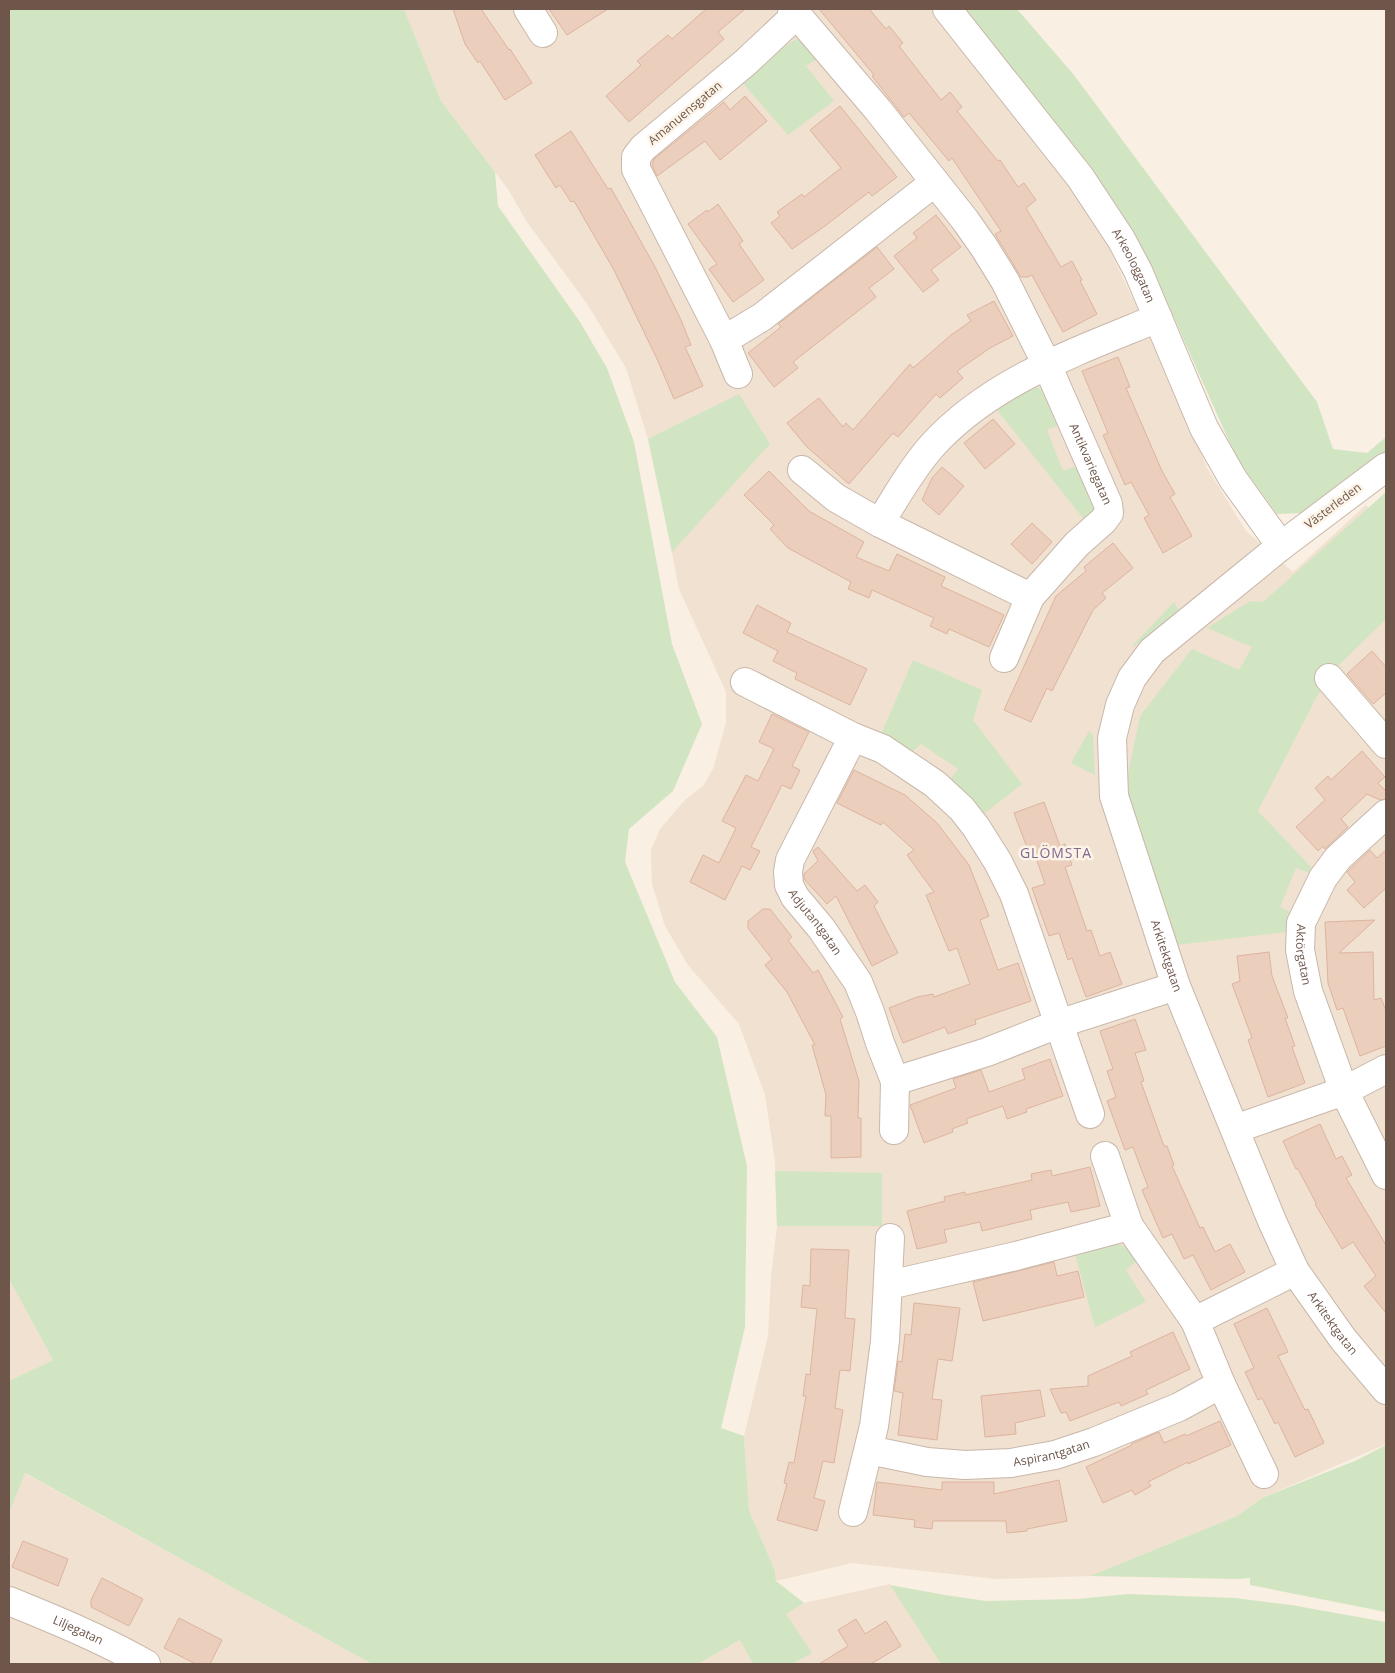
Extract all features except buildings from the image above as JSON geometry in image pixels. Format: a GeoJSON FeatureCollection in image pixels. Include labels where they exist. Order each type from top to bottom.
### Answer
{"type":"FeatureCollection","features":[{"type":"Feature","properties":{"kind":"street"},"geometry":{"type":"LineString","coordinates":[[528,9],[543,33]]}},
{"type":"Feature","properties":{"kind":"street","name":"Arkeologgatan"},"geometry":{"type":"LineString","coordinates":[[947,9],[1100,205],[1138,271],[1204,428],[1233,479],[1281,546]]}},
{"type":"Feature","properties":{"kind":"street","name":"Amanuensgatan"},"geometry":{"type":"LineString","coordinates":[[738,374],[724,340],[636,170],[636,157],[643,148],[746,62],[794,12],[878,110],[965,220],[1005,280],[1047,365]]}},
{"type":"Feature","properties":{"kind":"street"},"geometry":{"type":"LineString","coordinates":[[724,340],[762,317],[935,182]]}},
{"type":"Feature","properties":{"kind":"street"},"geometry":{"type":"LineString","coordinates":[[880,523],[911,474],[931,447],[952,426],[976,407],[1047,365],[1158,318]]}},
{"type":"Feature","properties":{"kind":"street","name":"Antikvariegatan"},"geometry":{"type":"LineString","coordinates":[[1004,658],[1030,597],[1077,544],[1103,521],[1109,513],[1108,504],[1047,365]]}},
{"type":"Feature","properties":{"kind":"street","name":"Västerleden"},"geometry":{"type":"LineString","coordinates":[[1281,546],[1386,468]]}},
{"type":"Feature","properties":{"kind":"street"},"geometry":{"type":"LineString","coordinates":[[802,470],[836,498],[880,523],[1030,597]]}},
{"type":"Feature","properties":{"kind":"street","name":"Arkitektgatan"},"geometry":{"type":"LineString","coordinates":[[1281,546],[1152,651],[1132,678],[1120,705],[1112,738],[1114,796],[1176,986],[1272,1220],[1295,1271],[1343,1339],[1386,1390]]}},
{"type":"Feature","properties":{"kind":"street"},"geometry":{"type":"LineString","coordinates":[[1329,678],[1386,744]]}},
{"type":"Feature","properties":{"kind":"street"},"geometry":{"type":"LineString","coordinates":[[745,682],[853,737],[883,749],[935,784],[962,809],[998,862],[1014,894],[1090,1114]]}},
{"type":"Feature","properties":{"kind":"street","name":"Adjutantgatan"},"geometry":{"type":"LineString","coordinates":[[853,737],[790,860],[788,872],[789,885],[795,897],[821,928],[858,982],[894,1080],[894,1130]]}},
{"type":"Feature","properties":{"kind":"street","name":"Aktörgatan"},"geometry":{"type":"LineString","coordinates":[[1386,814],[1338,858],[1323,878],[1301,923],[1300,950],[1308,991],[1344,1091],[1386,1175]]}},
{"type":"Feature","properties":{"kind":"street"},"geometry":{"type":"LineString","coordinates":[[894,1080],[987,1052],[1058,1024],[1176,986]]}},
{"type":"Feature","properties":{"kind":"street"},"geometry":{"type":"LineString","coordinates":[[1235,1130],[1344,1091],[1386,1069]]}},
{"type":"Feature","properties":{"kind":"street"},"geometry":{"type":"LineString","coordinates":[[1105,1156],[1129,1226],[1195,1322],[1221,1384],[1264,1474]]}},
{"type":"Feature","properties":{"kind":"street"},"geometry":{"type":"LineString","coordinates":[[889,1285],[1016,1256],[1129,1226]]}},
{"type":"Feature","properties":{"kind":"street"},"geometry":{"type":"LineString","coordinates":[[853,1512],[874,1426],[885,1341],[890,1238]]}},
{"type":"Feature","properties":{"kind":"street"},"geometry":{"type":"LineString","coordinates":[[1195,1322],[1295,1271]]}},
{"type":"Feature","properties":{"kind":"street","name":"Aspirantgatan"},"geometry":{"type":"LineString","coordinates":[[869,1450],[927,1462],[965,1465],[1011,1463],[1055,1455],[1094,1442],[1180,1406],[1221,1384]]}},
{"type":"Feature","properties":{"kind":"street","name":"Liljegatan"},"geometry":{"type":"LineString","coordinates":[[9,1601],[76,1628],[146,1664]]}},
{"type":"Feature","properties":{"kind":"shaded area"},"geometry":{"type":"Polygon","coordinates":[[[404,9],[933,9],[1000,90],[1096,221],[1175,388],[1207,468],[1246,531],[1293,572],[1366,505],[1386,535],[1386,1444],[1262,1498],[1237,1516],[1090,1576],[997,1579],[852,1563],[776,1581],[775,1571],[749,1510],[744,1436],[768,1336],[771,1277],[777,1226],[775,1162],[765,1095],[739,1024],[688,965],[665,926],[652,884],[651,850],[660,829],[685,800],[704,785],[713,769],[726,723],[726,692],[679,589],[648,439],[626,368],[588,305],[527,222],[508,189],[441,101],[404,9]]]}},
{"type":"Feature","properties":{"kind":"shaded area"},"geometry":{"type":"Polygon","coordinates":[[[9,1279],[53,1360],[9,1381],[9,1279]]]}},
{"type":"Feature","properties":{"kind":"shaded area"},"geometry":{"type":"Polygon","coordinates":[[[24,1473],[372,1664],[9,1664],[9,1513],[24,1473]]]}},
{"type":"Feature","properties":{"kind":"shaded area"},"geometry":{"type":"Polygon","coordinates":[[[890,1584],[941,1664],[698,1664],[804,1603],[890,1584]]]}},
{"type":"Feature","properties":{"kind":"green space"},"geometry":{"type":"Polygon","coordinates":[[[9,9],[404,9],[441,101],[495,172],[498,206],[580,322],[607,368],[634,442],[672,644],[702,724],[673,791],[629,829],[625,862],[675,982],[717,1037],[747,1166],[745,1327],[721,1428],[744,1436],[749,1510],[775,1571],[776,1581],[804,1603],[786,1614],[812,1653],[792,1664],[753,1664],[740,1640],[698,1664],[372,1664],[25,1473],[9,1513],[9,1381],[53,1360],[9,1279],[9,9]]]}},
{"type":"Feature","properties":{"kind":"green space"},"geometry":{"type":"Polygon","coordinates":[[[952,9],[1017,9],[1074,75],[1317,402],[1333,449],[1367,453],[1386,437],[1386,451],[1303,513],[1277,514],[1237,459],[1158,282],[1122,216],[952,9]]]}},
{"type":"Feature","properties":{"kind":"green space"},"geometry":{"type":"Polygon","coordinates":[[[796,39],[809,44],[820,57],[806,66],[834,101],[788,135],[741,81],[796,39]]]}},
{"type":"Feature","properties":{"kind":"green space"},"geometry":{"type":"Polygon","coordinates":[[[1033,385],[1046,392],[1064,423],[1047,430],[1063,471],[1081,464],[1096,507],[1087,523],[993,405],[1033,385]]]}},
{"type":"Feature","properties":{"kind":"green space"},"geometry":{"type":"Polygon","coordinates":[[[739,394],[770,444],[672,552],[648,439],[739,394]]]}},
{"type":"Feature","properties":{"kind":"green space"},"geometry":{"type":"Polygon","coordinates":[[[1386,492],[1386,619],[1332,672],[1315,700],[1258,811],[1315,871],[1312,874],[1296,868],[1280,907],[1295,914],[1295,931],[1176,945],[1124,794],[1140,716],[1192,649],[1239,670],[1252,647],[1207,628],[1250,601],[1263,602],[1386,492]]]}},
{"type":"Feature","properties":{"kind":"green space"},"geometry":{"type":"Polygon","coordinates":[[[1174,602],[1180,613],[1133,647],[1132,646],[1174,602]]]}},
{"type":"Feature","properties":{"kind":"green space"},"geometry":{"type":"Polygon","coordinates":[[[913,660],[982,690],[973,720],[1022,784],[980,817],[947,783],[958,769],[921,744],[910,754],[882,732],[913,660]]]}},
{"type":"Feature","properties":{"kind":"green space"},"geometry":{"type":"Polygon","coordinates":[[[1089,731],[1093,735],[1095,775],[1071,763],[1089,731]]]}},
{"type":"Feature","properties":{"kind":"green space"},"geometry":{"type":"Polygon","coordinates":[[[775,1171],[882,1173],[882,1226],[777,1226],[775,1171]]]}},
{"type":"Feature","properties":{"kind":"green space"},"geometry":{"type":"Polygon","coordinates":[[[1107,1243],[1125,1247],[1139,1259],[1126,1270],[1146,1302],[1095,1327],[1074,1250],[1107,1243]]]}},
{"type":"Feature","properties":{"kind":"green space"},"geometry":{"type":"Polygon","coordinates":[[[1386,1445],[1386,1612],[1250,1585],[1250,1578],[1090,1576],[1237,1516],[1262,1498],[1357,1460],[1386,1445]]]}},
{"type":"Feature","properties":{"kind":"green space"},"geometry":{"type":"Polygon","coordinates":[[[890,1585],[986,1601],[1078,1599],[1128,1594],[1235,1598],[1291,1605],[1386,1622],[1386,1664],[941,1664],[890,1585]]]}},
{"type":"Feature","properties":{"kind":"district","name":"GLÖMSTA"},"geometry":{"type":"Point","coordinates":[1056,853]}}]}
